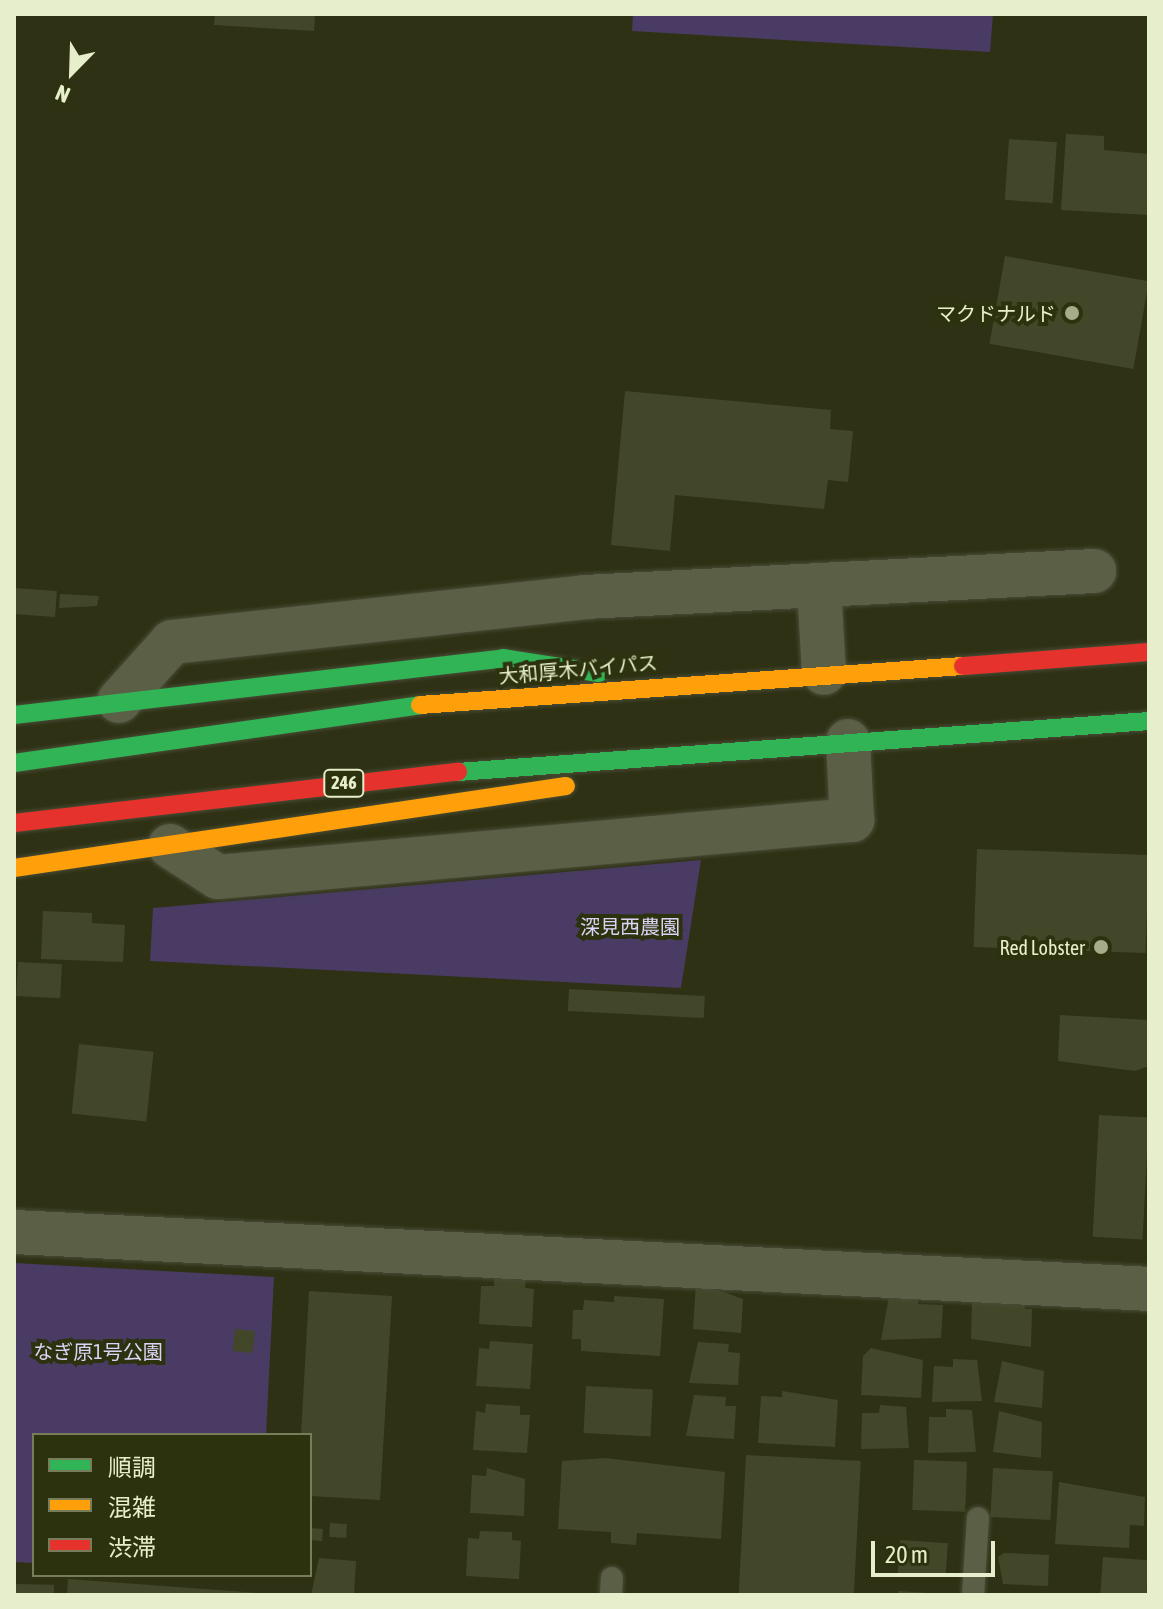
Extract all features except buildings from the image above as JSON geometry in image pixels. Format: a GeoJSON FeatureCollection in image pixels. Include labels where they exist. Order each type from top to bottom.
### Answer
{"type":"FeatureCollection","features":[{"type":"Feature","properties":{"kind":"highway","name":"大和厚木バイパス"},"geometry":{"type":"LineString","coordinates":[[14,763],[380,708],[668,684],[1149,652]]}},
{"type":"Feature","properties":{"kind":"highway"},"geometry":{"type":"LineString","coordinates":[[14,715],[503,658],[668,684]]}},
{"type":"Feature","properties":{"kind":"highway","name":"246"},"geometry":{"type":"LineString","coordinates":[[14,823],[676,752],[1149,721]]}},
{"type":"Feature","properties":{"kind":"highway"},"geometry":{"type":"LineString","coordinates":[[14,868],[542,793],[676,752]]}},
{"type":"Feature","properties":{"kind":"street"},"geometry":{"type":"LineString","coordinates":[[119,701],[172,642],[585,597],[1094,571]]}},
{"type":"Feature","properties":{"kind":"street"},"geometry":{"type":"LineString","coordinates":[[819,587],[824,673]]}},
{"type":"Feature","properties":{"kind":"street"},"geometry":{"type":"LineString","coordinates":[[170,846],[218,877],[852,820],[848,741]]}},
{"type":"Feature","properties":{"kind":"street"},"geometry":{"type":"LineString","coordinates":[[14,1232],[1149,1289]]}},
{"type":"Feature","properties":{"kind":"lane"},"geometry":{"type":"LineString","coordinates":[[973,1595],[978,1518]]}},
{"type":"Feature","properties":{"kind":"green space"},"geometry":{"type":"Polygon","coordinates":[[[633,14],[993,14],[990,52],[632,31],[633,14]]]}},
{"type":"Feature","properties":{"kind":"green space","name":"深見西農園"},"geometry":{"type":"Polygon","coordinates":[[[701,860],[681,988],[150,961],[153,908],[701,860]]]}},
{"type":"Feature","properties":{"kind":"green space","name":"なぎ原1号公園"},"geometry":{"type":"Polygon","coordinates":[[[14,1263],[274,1277],[266,1433],[32,1433],[32,1563],[14,1562],[14,1263]]]}},
{"type":"Feature","properties":{"kind":"traffic: fast"},"geometry":{"type":"LineString","coordinates":[[14,715],[503,658],[599,673]]}},
{"type":"Feature","properties":{"kind":"traffic: fast"},"geometry":{"type":"LineString","coordinates":[[14,763],[420,705]]}},
{"type":"Feature","properties":{"kind":"traffic: fast"},"geometry":{"type":"LineString","coordinates":[[458,772],[1149,721]]}},
{"type":"Feature","properties":{"kind":"traffic: slow"},"geometry":{"type":"LineString","coordinates":[[420,705],[963,666]]}},
{"type":"Feature","properties":{"kind":"traffic: slow"},"geometry":{"type":"LineString","coordinates":[[14,868],[566,786]]}},
{"type":"Feature","properties":{"kind":"traffic: jam"},"geometry":{"type":"LineString","coordinates":[[963,666],[1149,652]]}},
{"type":"Feature","properties":{"kind":"traffic: jam"},"geometry":{"type":"LineString","coordinates":[[14,823],[458,772]]}},
{"type":"Feature","properties":{"kind":"place","name":"マクドナルド"},"geometry":{"type":"Point","coordinates":[1072,313]}},
{"type":"Feature","properties":{"kind":"place","name":"Red Lobster"},"geometry":{"type":"Point","coordinates":[1101,947]}}]}
